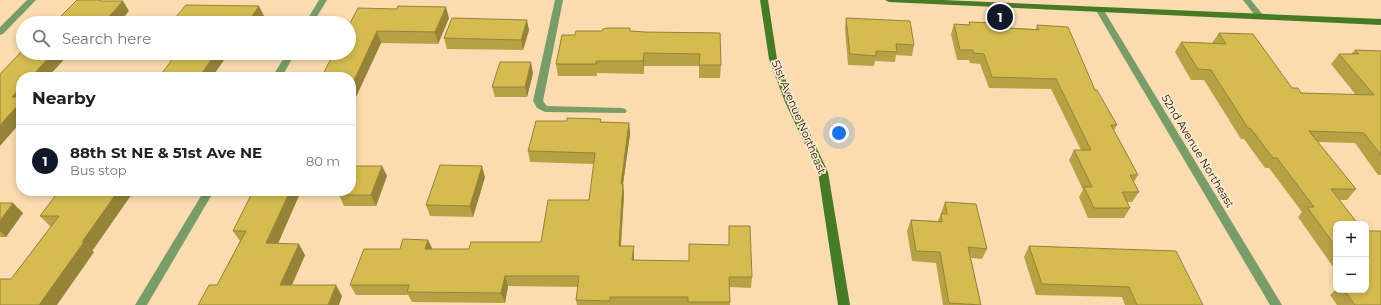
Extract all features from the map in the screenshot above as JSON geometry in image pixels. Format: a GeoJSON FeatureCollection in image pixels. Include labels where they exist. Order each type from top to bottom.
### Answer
{"type":"FeatureCollection","features":[{"type":"Feature","properties":{"kind":"main road","name":"51st Avenue Northeast"},"geometry":{"type":"LineString","coordinates":[[764,0],[773,59],[790,102],[823,172],[844,305]]}},
{"type":"Feature","properties":{"kind":"main road"},"geometry":{"type":"LineString","coordinates":[[889,0],[988,2],[1381,22]]}},
{"type":"Feature","properties":{"kind":"street"},"geometry":{"type":"LineString","coordinates":[[0,32],[32,0]]}},
{"type":"Feature","properties":{"kind":"street"},"geometry":{"type":"LineString","coordinates":[[313,16],[323,0]]}},
{"type":"Feature","properties":{"kind":"street"},"geometry":{"type":"LineString","coordinates":[[560,0],[538,101],[540,106],[545,109],[622,111]]}},
{"type":"Feature","properties":{"kind":"street"},"geometry":{"type":"LineString","coordinates":[[1247,0],[1260,16]]}},
{"type":"Feature","properties":{"kind":"street","name":"52nd Avenue Northeast"},"geometry":{"type":"LineString","coordinates":[[1098,8],[1276,305]]}},
{"type":"Feature","properties":{"kind":"street"},"geometry":{"type":"LineString","coordinates":[[280,72],[287,60]]}},
{"type":"Feature","properties":{"kind":"street"},"geometry":{"type":"LineString","coordinates":[[141,305],[206,196]]}},
{"type":"Feature","properties":{"kind":"building"},"geometry":{"type":"Polygon","coordinates":[[[77,0],[123,1],[109,16],[61,16],[77,0]]]}},
{"type":"Feature","properties":{"kind":"building"},"geometry":{"type":"Polygon","coordinates":[[[186,5],[259,6],[252,16],[177,16],[186,5]]]}},
{"type":"Feature","properties":{"kind":"building"},"geometry":{"type":"Polygon","coordinates":[[[398,6],[446,7],[435,32],[377,31],[356,76],[356,72],[324,72],[330,60],[356,60],[356,16],[354,16],[358,8],[397,9],[398,6]]]}},
{"type":"Feature","properties":{"kind":"building"},"geometry":{"type":"Polygon","coordinates":[[[452,18],[527,20],[521,40],[444,38],[452,18]]]}},
{"type":"Feature","properties":{"kind":"building"},"geometry":{"type":"Polygon","coordinates":[[[846,18],[910,21],[914,45],[896,44],[897,52],[876,51],[876,56],[850,54],[846,18]]]}},
{"type":"Feature","properties":{"kind":"building"},"geometry":{"type":"Polygon","coordinates":[[[969,22],[993,23],[994,27],[1039,30],[1037,25],[1068,27],[1095,90],[1097,90],[1117,125],[1111,125],[1138,175],[1130,175],[1139,192],[1122,192],[1130,208],[1094,208],[1084,187],[1092,187],[1074,150],[1091,150],[1056,79],[992,77],[984,54],[973,53],[973,50],[960,50],[954,24],[970,25],[969,22]]]}},
{"type":"Feature","properties":{"kind":"building"},"geometry":{"type":"Polygon","coordinates":[[[630,28],[630,31],[645,32],[720,33],[721,65],[699,65],[700,54],[644,53],[643,61],[596,61],[596,64],[556,64],[562,35],[575,35],[576,31],[602,31],[603,29],[630,28]]]}},
{"type":"Feature","properties":{"kind":"building"},"geometry":{"type":"Polygon","coordinates":[[[1219,33],[1253,34],[1292,88],[1298,88],[1301,93],[1374,95],[1339,54],[1359,54],[1355,50],[1381,51],[1381,155],[1364,133],[1309,131],[1356,189],[1331,189],[1356,221],[1333,221],[1333,243],[1307,207],[1314,207],[1277,158],[1273,158],[1251,129],[1248,128],[1211,70],[1198,69],[1181,42],[1226,44],[1219,33]]]}},
{"type":"Feature","properties":{"kind":"building"},"geometry":{"type":"Polygon","coordinates":[[[16,57],[16,60],[47,60],[36,72],[16,72],[16,93],[12,97],[16,97],[16,107],[0,125],[0,74],[16,57]]]}},
{"type":"Feature","properties":{"kind":"building"},"geometry":{"type":"Polygon","coordinates":[[[172,60],[211,60],[203,72],[163,72],[172,60]]]}},
{"type":"Feature","properties":{"kind":"building"},"geometry":{"type":"Polygon","coordinates":[[[500,62],[531,62],[525,87],[492,87],[500,62]]]}},
{"type":"Feature","properties":{"kind":"building"},"geometry":{"type":"Polygon","coordinates":[[[567,118],[601,119],[600,122],[629,123],[621,184],[623,184],[619,246],[634,246],[632,260],[689,261],[689,244],[729,245],[729,226],[750,226],[752,277],[729,277],[730,302],[688,302],[688,297],[610,297],[610,301],[576,300],[579,276],[505,276],[501,293],[407,292],[409,285],[350,285],[364,249],[400,249],[403,239],[428,240],[425,249],[469,249],[471,242],[541,242],[548,200],[589,200],[595,153],[528,151],[536,121],[567,121],[567,118]]]}},
{"type":"Feature","properties":{"kind":"building"},"geometry":{"type":"Polygon","coordinates":[[[440,165],[482,166],[470,206],[426,205],[440,165]]]}},
{"type":"Feature","properties":{"kind":"building"},"geometry":{"type":"Polygon","coordinates":[[[356,166],[382,166],[371,195],[356,195],[356,166]]]}},
{"type":"Feature","properties":{"kind":"building"},"geometry":{"type":"Polygon","coordinates":[[[55,196],[114,196],[39,305],[0,305],[0,279],[11,279],[59,216],[40,216],[55,196]]]}},
{"type":"Feature","properties":{"kind":"building"},"geometry":{"type":"Polygon","coordinates":[[[250,196],[288,196],[266,243],[299,244],[280,285],[336,285],[328,305],[198,305],[209,285],[217,285],[246,231],[233,231],[250,196]]]}},
{"type":"Feature","properties":{"kind":"building"},"geometry":{"type":"Polygon","coordinates":[[[945,202],[976,204],[987,249],[968,247],[981,305],[949,303],[940,252],[916,251],[911,220],[942,222],[941,214],[947,214],[945,202]]]}},
{"type":"Feature","properties":{"kind":"building"},"geometry":{"type":"Polygon","coordinates":[[[0,203],[13,203],[0,221],[0,203]]]}},
{"type":"Feature","properties":{"kind":"building"},"geometry":{"type":"Polygon","coordinates":[[[1369,231],[1381,231],[1381,305],[1355,305],[1346,293],[1369,293],[1369,231]]]}},
{"type":"Feature","properties":{"kind":"building"},"geometry":{"type":"Polygon","coordinates":[[[1029,246],[1176,251],[1203,305],[1137,305],[1129,287],[1042,284],[1029,246]]]}},
{"type":"Feature","properties":{"kind":"place","name":"88th St NE & 51st Ave NE"},"geometry":{"type":"Point","coordinates":[1000,17]}}]}
